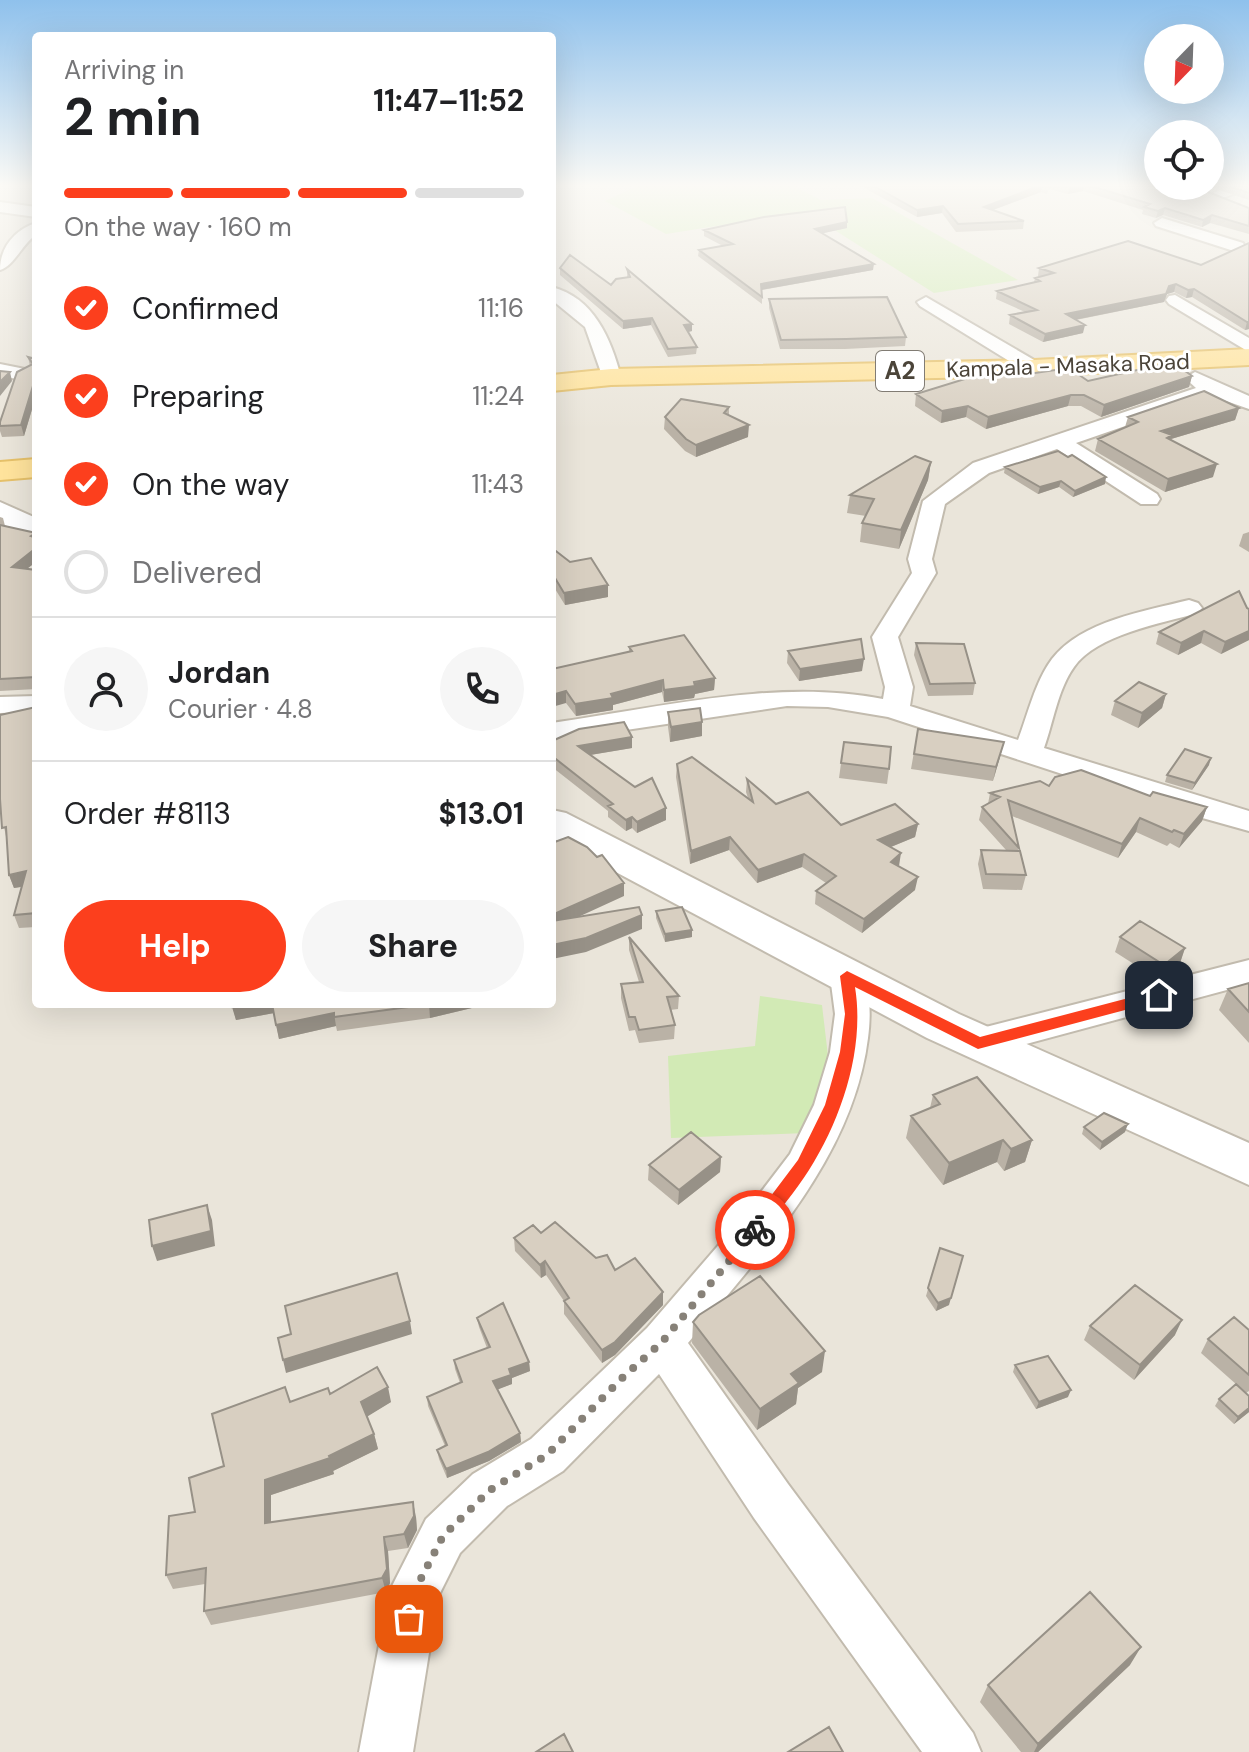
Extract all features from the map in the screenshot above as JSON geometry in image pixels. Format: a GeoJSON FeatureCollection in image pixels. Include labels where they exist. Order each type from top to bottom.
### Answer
{"type":"FeatureCollection","features":[{"type":"Feature","properties":{"kind":"main road","name":"Kampala - Masaka Road"},"geometry":{"type":"LineString","coordinates":[[556,383],[611,377],[1034,368],[1249,357]]}},
{"type":"Feature","properties":{"kind":"main road"},"geometry":{"type":"LineString","coordinates":[[0,471],[32,468]]}},
{"type":"Feature","properties":{"kind":"street"},"geometry":{"type":"LineString","coordinates":[[556,294],[580,308],[597,329],[611,377]]}},
{"type":"Feature","properties":{"kind":"street"},"geometry":{"type":"LineString","coordinates":[[1175,300],[1249,346]]}},
{"type":"Feature","properties":{"kind":"street"},"geometry":{"type":"LineString","coordinates":[[926,302],[1034,368]]}},
{"type":"Feature","properties":{"kind":"street"},"geometry":{"type":"LineString","coordinates":[[1172,363],[1212,389],[1249,403]]}},
{"type":"Feature","properties":{"kind":"street"},"geometry":{"type":"LineString","coordinates":[[0,370],[23,374]]}},
{"type":"Feature","properties":{"kind":"street"},"geometry":{"type":"LineString","coordinates":[[895,710],[899,687],[885,637],[888,627],[909,600],[924,573],[920,559],[934,501],[981,468],[1212,389]]}},
{"type":"Feature","properties":{"kind":"street"},"geometry":{"type":"LineString","coordinates":[[1059,441],[1149,499]]}},
{"type":"Feature","properties":{"kind":"street"},"geometry":{"type":"LineString","coordinates":[[0,511],[32,528]]}},
{"type":"Feature","properties":{"kind":"street"},"geometry":{"type":"LineString","coordinates":[[1028,751],[1063,663],[1107,634],[1189,608]]}},
{"type":"Feature","properties":{"kind":"street"},"geometry":{"type":"LineString","coordinates":[[556,731],[812,697],[895,710],[1174,800],[1249,821]]}},
{"type":"Feature","properties":{"kind":"street"},"geometry":{"type":"LineString","coordinates":[[0,705],[32,704]]}},
{"type":"Feature","properties":{"kind":"street"},"geometry":{"type":"LineString","coordinates":[[556,824],[978,1043],[1249,1165]]}},
{"type":"Feature","properties":{"kind":"street"},"geometry":{"type":"LineString","coordinates":[[978,1043],[1249,972]]}},
{"type":"Feature","properties":{"kind":"street"},"geometry":{"type":"LineString","coordinates":[[386,1752],[414,1592],[443,1536],[490,1490],[547,1455],[662,1342],[749,1238],[804,1165],[833,1105],[848,1052],[853,1014],[847,976]]}},
{"type":"Feature","properties":{"kind":"street"},"geometry":{"type":"LineString","coordinates":[[662,1342],[771,1501],[954,1752]]}},
{"type":"Feature","properties":{"kind":"shaded area"},"geometry":{"type":"Polygon","coordinates":[[[0,268],[32,268],[32,1008],[556,1008],[556,268],[1249,268],[1249,1752],[0,1752],[0,268]]]}},
{"type":"Feature","properties":{"kind":"green space"},"geometry":{"type":"Polygon","coordinates":[[[894,268],[996,268],[1018,280],[934,293],[894,268]]]}},
{"type":"Feature","properties":{"kind":"green space"},"geometry":{"type":"Polygon","coordinates":[[[760,996],[822,1005],[830,1073],[806,1133],[671,1138],[668,1056],[755,1046],[760,996]]]}},
{"type":"Feature","properties":{"kind":"building"},"geometry":{"type":"Polygon","coordinates":[[[560,268],[587,268],[611,285],[616,279],[630,277],[627,269],[692,324],[684,325],[697,347],[668,349],[652,318],[623,321],[560,268]]]}},
{"type":"Feature","properties":{"kind":"building"},"geometry":{"type":"Polygon","coordinates":[[[723,268],[853,268],[761,284],[762,297],[723,268]]]}},
{"type":"Feature","properties":{"kind":"building"},"geometry":{"type":"Polygon","coordinates":[[[1039,268],[1249,268],[1249,322],[1194,289],[1188,290],[1176,284],[1169,286],[1166,294],[1066,314],[1085,325],[1045,334],[1010,315],[1037,310],[997,291],[1040,281],[1035,278],[1054,273],[1039,268]]]}},
{"type":"Feature","properties":{"kind":"building"},"geometry":{"type":"Polygon","coordinates":[[[887,297],[906,337],[781,340],[769,299],[887,297]]]}},
{"type":"Feature","properties":{"kind":"building"},"geometry":{"type":"Polygon","coordinates":[[[1173,362],[1192,376],[1104,405],[1084,395],[1071,395],[988,417],[968,406],[942,411],[916,394],[968,378],[1009,373],[1014,376],[1069,368],[1088,381],[1173,362]]]}},
{"type":"Feature","properties":{"kind":"building"},"geometry":{"type":"Polygon","coordinates":[[[32,364],[32,389],[21,425],[0,426],[0,422],[17,372],[32,364]]]}},
{"type":"Feature","properties":{"kind":"building"},"geometry":{"type":"Polygon","coordinates":[[[0,371],[10,372],[0,382],[0,371]]]}},
{"type":"Feature","properties":{"kind":"building"},"geometry":{"type":"Polygon","coordinates":[[[1204,391],[1239,408],[1161,431],[1172,435],[1167,438],[1217,464],[1168,479],[1098,439],[1138,422],[1128,417],[1204,391]]]}},
{"type":"Feature","properties":{"kind":"building"},"geometry":{"type":"Polygon","coordinates":[[[681,399],[729,407],[724,413],[749,425],[696,445],[665,417],[681,399]]]}},
{"type":"Feature","properties":{"kind":"building"},"geometry":{"type":"Polygon","coordinates":[[[1058,451],[1068,457],[1072,455],[1106,477],[1075,491],[1061,481],[1040,487],[1005,467],[1058,451]]]}},
{"type":"Feature","properties":{"kind":"building"},"geometry":{"type":"Polygon","coordinates":[[[915,456],[931,462],[901,530],[862,523],[874,499],[850,495],[915,456]]]}},
{"type":"Feature","properties":{"kind":"building"},"geometry":{"type":"Polygon","coordinates":[[[0,525],[32,532],[32,551],[12,567],[32,570],[32,677],[0,679],[0,525]]]}},
{"type":"Feature","properties":{"kind":"building"},"geometry":{"type":"Polygon","coordinates":[[[556,551],[570,562],[591,558],[608,585],[564,593],[556,580],[556,551]]]}},
{"type":"Feature","properties":{"kind":"building"},"geometry":{"type":"Polygon","coordinates":[[[1239,591],[1249,609],[1249,631],[1225,642],[1204,631],[1181,643],[1159,632],[1239,591]]]}},
{"type":"Feature","properties":{"kind":"building"},"geometry":{"type":"Polygon","coordinates":[[[684,635],[715,678],[694,682],[695,686],[664,690],[663,680],[611,694],[613,698],[575,704],[566,691],[556,694],[556,668],[632,651],[629,647],[684,635]]]}},
{"type":"Feature","properties":{"kind":"building"},"geometry":{"type":"Polygon","coordinates":[[[861,639],[864,659],[800,669],[788,651],[861,639]]]}},
{"type":"Feature","properties":{"kind":"building"},"geometry":{"type":"Polygon","coordinates":[[[916,643],[964,644],[975,683],[930,684],[916,643]]]}},
{"type":"Feature","properties":{"kind":"building"},"geometry":{"type":"Polygon","coordinates":[[[1139,682],[1166,694],[1142,713],[1115,701],[1139,682]]]}},
{"type":"Feature","properties":{"kind":"building"},"geometry":{"type":"Polygon","coordinates":[[[32,708],[32,913],[14,915],[26,871],[9,875],[6,827],[2,828],[0,799],[0,715],[32,708]]]}},
{"type":"Feature","properties":{"kind":"building"},"geometry":{"type":"Polygon","coordinates":[[[700,708],[702,722],[671,727],[668,712],[700,708]]]}},
{"type":"Feature","properties":{"kind":"building"},"geometry":{"type":"Polygon","coordinates":[[[624,722],[632,737],[578,746],[635,787],[652,778],[666,808],[637,822],[632,817],[626,820],[608,806],[613,804],[556,759],[556,739],[579,729],[624,722]]]}},
{"type":"Feature","properties":{"kind":"building"},"geometry":{"type":"Polygon","coordinates":[[[918,729],[1004,742],[996,767],[914,754],[918,729]]]}},
{"type":"Feature","properties":{"kind":"building"},"geometry":{"type":"Polygon","coordinates":[[[844,742],[891,747],[889,769],[841,763],[844,742]]]}},
{"type":"Feature","properties":{"kind":"building"},"geometry":{"type":"Polygon","coordinates":[[[1185,749],[1211,758],[1195,783],[1167,775],[1185,749]]]}},
{"type":"Feature","properties":{"kind":"building"},"geometry":{"type":"Polygon","coordinates":[[[692,757],[753,802],[747,779],[776,804],[808,792],[841,825],[895,804],[918,824],[878,840],[901,853],[891,862],[918,877],[864,919],[816,891],[836,876],[804,854],[758,870],[730,837],[691,851],[677,764],[692,757]]]}},
{"type":"Feature","properties":{"kind":"building"},"geometry":{"type":"Polygon","coordinates":[[[1081,770],[1150,796],[1153,792],[1207,807],[1184,834],[1140,818],[1122,844],[1008,800],[1019,848],[982,807],[1000,797],[990,793],[1040,781],[1049,786],[1055,777],[1081,770]]]}},
{"type":"Feature","properties":{"kind":"building"},"geometry":{"type":"Polygon","coordinates":[[[568,837],[587,847],[597,857],[602,855],[624,883],[556,913],[556,842],[568,837]]]}},
{"type":"Feature","properties":{"kind":"building"},"geometry":{"type":"Polygon","coordinates":[[[981,850],[1020,851],[1026,875],[986,874],[981,850]]]}},
{"type":"Feature","properties":{"kind":"building"},"geometry":{"type":"Polygon","coordinates":[[[639,907],[642,915],[586,938],[556,944],[556,920],[639,907]]]}},
{"type":"Feature","properties":{"kind":"building"},"geometry":{"type":"Polygon","coordinates":[[[682,907],[692,930],[665,934],[656,911],[682,907]]]}},
{"type":"Feature","properties":{"kind":"building"},"geometry":{"type":"Polygon","coordinates":[[[1140,921],[1185,948],[1164,965],[1120,937],[1140,921]]]}},
{"type":"Feature","properties":{"kind":"building"},"geometry":{"type":"Polygon","coordinates":[[[629,937],[679,996],[667,997],[675,1025],[639,1030],[635,1017],[629,1017],[621,984],[643,982],[629,937]]]}},
{"type":"Feature","properties":{"kind":"building"},"geometry":{"type":"Polygon","coordinates":[[[1249,983],[1249,1012],[1228,989],[1249,983]]]}},
{"type":"Feature","properties":{"kind":"building"},"geometry":{"type":"Polygon","coordinates":[[[273,1008],[401,1008],[334,1017],[334,1013],[276,1025],[273,1008]]]}},
{"type":"Feature","properties":{"kind":"building"},"geometry":{"type":"Polygon","coordinates":[[[977,1077],[1032,1140],[1011,1149],[1003,1140],[949,1163],[911,1116],[940,1104],[933,1095],[977,1077]]]}},
{"type":"Feature","properties":{"kind":"building"},"geometry":{"type":"Polygon","coordinates":[[[1104,1113],[1128,1124],[1102,1142],[1084,1127],[1104,1113]]]}},
{"type":"Feature","properties":{"kind":"building"},"geometry":{"type":"Polygon","coordinates":[[[691,1132],[721,1157],[679,1190],[649,1165],[691,1132]]]}},
{"type":"Feature","properties":{"kind":"building"},"geometry":{"type":"Polygon","coordinates":[[[207,1205],[211,1231],[152,1246],[149,1220],[207,1205]]]}},
{"type":"Feature","properties":{"kind":"building"},"geometry":{"type":"Polygon","coordinates":[[[555,1222],[596,1258],[607,1255],[615,1270],[635,1258],[663,1292],[615,1342],[602,1350],[564,1301],[569,1298],[545,1261],[540,1265],[514,1238],[533,1225],[541,1233],[555,1222]]]}},
{"type":"Feature","properties":{"kind":"building"},"geometry":{"type":"Polygon","coordinates":[[[940,1248],[963,1256],[951,1298],[938,1303],[928,1288],[940,1248]]]}},
{"type":"Feature","properties":{"kind":"building"},"geometry":{"type":"Polygon","coordinates":[[[397,1273],[410,1321],[283,1360],[278,1338],[291,1334],[285,1306],[397,1273]]]}},
{"type":"Feature","properties":{"kind":"building"},"geometry":{"type":"Polygon","coordinates":[[[760,1276],[825,1351],[791,1374],[799,1383],[760,1409],[693,1322],[760,1276]]]}},
{"type":"Feature","properties":{"kind":"building"},"geometry":{"type":"Polygon","coordinates":[[[1135,1285],[1182,1320],[1140,1365],[1090,1326],[1135,1285]]]}},
{"type":"Feature","properties":{"kind":"building"},"geometry":{"type":"Polygon","coordinates":[[[503,1303],[529,1362],[509,1369],[511,1375],[493,1381],[520,1433],[488,1452],[446,1469],[437,1450],[447,1445],[427,1397],[462,1382],[454,1360],[490,1347],[477,1318],[503,1303]]]}},
{"type":"Feature","properties":{"kind":"building"},"geometry":{"type":"Polygon","coordinates":[[[1234,1317],[1249,1330],[1249,1375],[1208,1339],[1234,1317]]]}},
{"type":"Feature","properties":{"kind":"building"},"geometry":{"type":"Polygon","coordinates":[[[1048,1356],[1071,1390],[1039,1402],[1015,1365],[1048,1356]]]}},
{"type":"Feature","properties":{"kind":"building"},"geometry":{"type":"Polygon","coordinates":[[[377,1367],[388,1387],[361,1402],[374,1434],[330,1458],[265,1480],[265,1523],[413,1502],[414,1516],[404,1534],[384,1537],[387,1569],[382,1578],[204,1611],[206,1568],[166,1575],[169,1516],[195,1512],[189,1478],[224,1466],[212,1414],[285,1387],[290,1402],[328,1388],[330,1394],[377,1367]]]}},
{"type":"Feature","properties":{"kind":"building"},"geometry":{"type":"Polygon","coordinates":[[[1236,1384],[1249,1396],[1249,1408],[1238,1417],[1219,1399],[1236,1384]]]}},
{"type":"Feature","properties":{"kind":"building"},"geometry":{"type":"Polygon","coordinates":[[[1090,1592],[1141,1647],[1038,1744],[988,1685],[1090,1592]]]}},
{"type":"Feature","properties":{"kind":"building"},"geometry":{"type":"Polygon","coordinates":[[[829,1727],[843,1752],[788,1752],[829,1727]]]}},
{"type":"Feature","properties":{"kind":"building"},"geometry":{"type":"Polygon","coordinates":[[[564,1734],[573,1752],[536,1752],[564,1734]]]}},
{"type":"Feature","properties":{"kind":"way so far"},"geometry":{"type":"LineString","coordinates":[[409,1619],[414,1592],[443,1536],[490,1490],[547,1455],[662,1342],[755,1230]]}},
{"type":"Feature","properties":{"kind":"route"},"geometry":{"type":"LineString","coordinates":[[755,1230],[804,1165],[833,1105],[848,1052],[853,1014],[847,976],[978,1043],[1159,995]]}}]}
